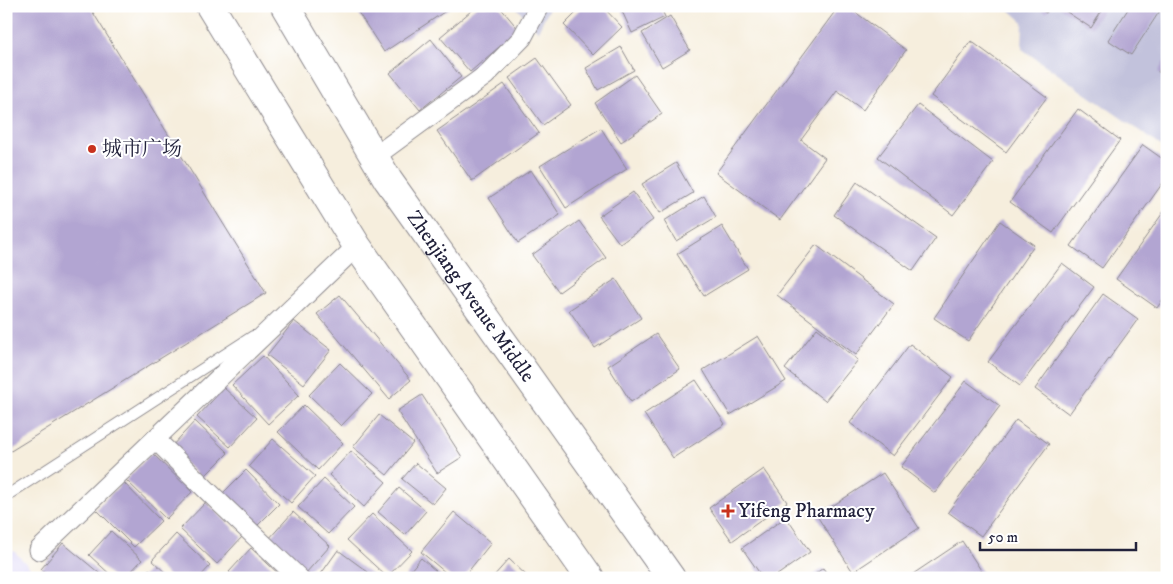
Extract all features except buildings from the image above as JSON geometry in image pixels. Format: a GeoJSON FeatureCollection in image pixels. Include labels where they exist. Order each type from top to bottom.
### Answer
{"type":"FeatureCollection","features":[{"type":"Feature","properties":{"kind":"main road"},"geometry":{"type":"LineString","coordinates":[[210,6],[357,246],[590,578]]}},
{"type":"Feature","properties":{"kind":"main road","name":"Zhenjiang Avenue Middle"},"geometry":{"type":"LineString","coordinates":[[285,6],[388,180],[671,578]]}},
{"type":"Feature","properties":{"kind":"street"},"geometry":{"type":"LineString","coordinates":[[374,157],[486,75],[522,38],[539,6]]}},
{"type":"Feature","properties":{"kind":"street"},"geometry":{"type":"LineString","coordinates":[[39,550],[357,246]]}},
{"type":"Feature","properties":{"kind":"street"},"geometry":{"type":"LineString","coordinates":[[155,439],[299,578]]}},
{"type":"Feature","properties":{"kind":"lane"},"geometry":{"type":"LineString","coordinates":[[6,496],[283,316]]}},
{"type":"Feature","properties":{"kind":"shaded area"},"geometry":{"type":"Polygon","coordinates":[[[515,6],[550,6],[538,31],[515,6]]]}},
{"type":"Feature","properties":{"kind":"shaded area"},"geometry":{"type":"Polygon","coordinates":[[[1005,6],[1167,6],[1167,150],[1022,49],[1023,22],[1005,6]]]}},
{"type":"Feature","properties":{"kind":"shaded area"},"geometry":{"type":"Polygon","coordinates":[[[14,551],[34,572],[29,578],[6,578],[6,553],[14,551]]]}},
{"type":"Feature","properties":{"kind":"place","name":"城市广场"},"geometry":{"type":"Point","coordinates":[92,149]}},
{"type":"Feature","properties":{"kind":"place","name":"Yifeng Pharmacy"},"geometry":{"type":"Point","coordinates":[728,511]}}]}
